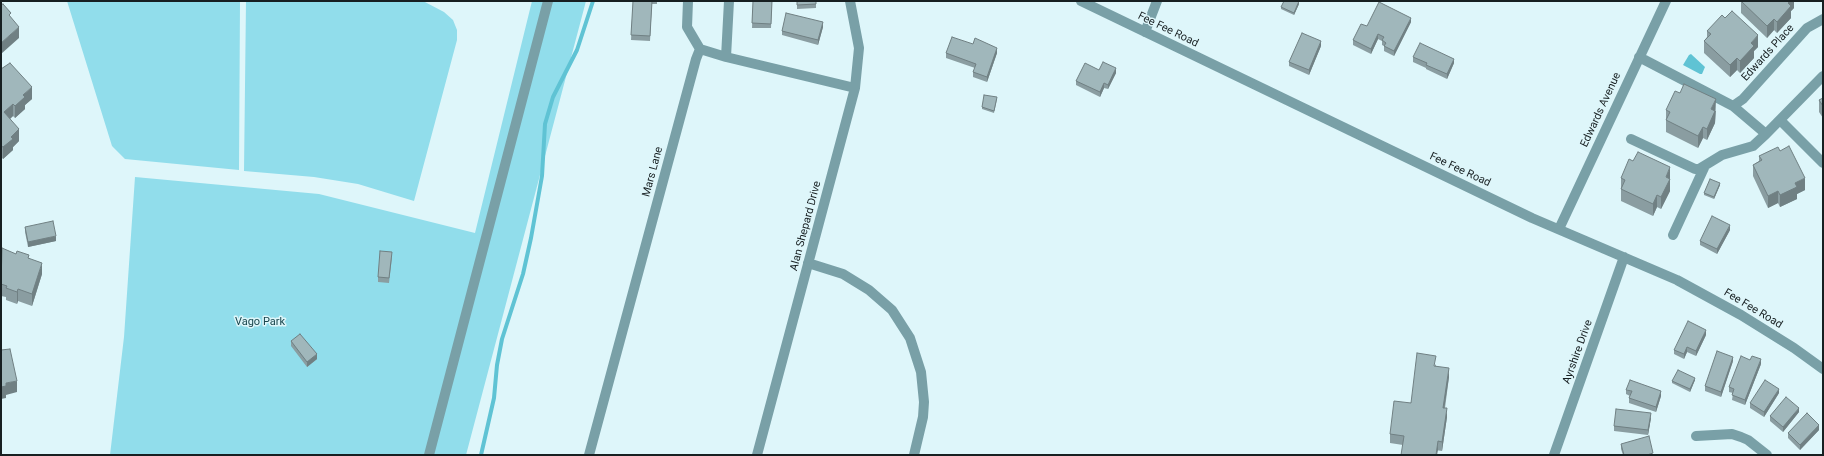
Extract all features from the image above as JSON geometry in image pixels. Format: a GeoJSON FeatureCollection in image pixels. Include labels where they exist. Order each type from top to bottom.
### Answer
{"type":"FeatureCollection","features":[{"type":"Feature","properties":{"kind":"street"},"geometry":{"type":"LineString","coordinates":[[428,455],[548,1]]}},
{"type":"Feature","properties":{"kind":"street"},"geometry":{"type":"LineString","coordinates":[[688,1],[687,27],[700,49],[726,57],[855,88]]}},
{"type":"Feature","properties":{"kind":"street"},"geometry":{"type":"LineString","coordinates":[[726,57],[729,1]]}},
{"type":"Feature","properties":{"kind":"street","name":"Alan Shepard Drive"},"geometry":{"type":"LineString","coordinates":[[757,455],[855,88],[859,48],[850,1]]}},
{"type":"Feature","properties":{"kind":"street","name":"Fee Fee Road"},"geometry":{"type":"LineString","coordinates":[[1081,1],[1532,218],[1677,280],[1714,299],[1794,348],[1823,369]]}},
{"type":"Feature","properties":{"kind":"street"},"geometry":{"type":"LineString","coordinates":[[1145,32],[1157,1]]}},
{"type":"Feature","properties":{"kind":"street","name":"Edwards Avenue"},"geometry":{"type":"LineString","coordinates":[[1559,229],[1666,1]]}},
{"type":"Feature","properties":{"kind":"street","name":"Edwards Place"},"geometry":{"type":"LineString","coordinates":[[1733,106],[1743,99],[1808,28],[1823,19]]}},
{"type":"Feature","properties":{"kind":"street","name":"Mars Lane"},"geometry":{"type":"LineString","coordinates":[[589,455],[696,59],[700,49]]}},
{"type":"Feature","properties":{"kind":"street"},"geometry":{"type":"LineString","coordinates":[[1639,57],[1733,106],[1766,134]]}},
{"type":"Feature","properties":{"kind":"street"},"geometry":{"type":"LineString","coordinates":[[1673,235],[1704,168],[1722,155],[1753,146],[1823,76]]}},
{"type":"Feature","properties":{"kind":"street"},"geometry":{"type":"LineString","coordinates":[[1780,120],[1823,163]]}},
{"type":"Feature","properties":{"kind":"street"},"geometry":{"type":"LineString","coordinates":[[1631,139],[1695,169],[1704,168]]}},
{"type":"Feature","properties":{"kind":"street","name":"Ayrshire Drive"},"geometry":{"type":"LineString","coordinates":[[1554,455],[1624,257]]}},
{"type":"Feature","properties":{"kind":"street"},"geometry":{"type":"LineString","coordinates":[[808,263],[843,274],[869,290],[892,310],[910,338],[921,372],[924,402],[923,418],[914,455]]}},
{"type":"Feature","properties":{"kind":"street"},"geometry":{"type":"LineString","coordinates":[[1696,436],[1732,434],[1748,440],[1767,455]]}},
{"type":"Feature","properties":{"kind":"green space"},"geometry":{"type":"Polygon","coordinates":[[[67,1],[240,1],[239,170],[125,159],[112,146],[67,1]]]}},
{"type":"Feature","properties":{"kind":"green space"},"geometry":{"type":"Polygon","coordinates":[[[246,1],[423,1],[444,12],[453,20],[457,30],[457,40],[414,201],[358,184],[314,177],[244,171],[246,1]]]}},
{"type":"Feature","properties":{"kind":"green space","name":"Vago Park"},"geometry":{"type":"Polygon","coordinates":[[[532,1],[586,1],[466,455],[110,455],[124,337],[135,177],[319,194],[475,233],[532,1]]]}},
{"type":"Feature","properties":{"kind":"shaded area"},"geometry":{"type":"Polygon","coordinates":[[[1691,54],[1705,67],[1702,74],[1683,65],[1691,54]]]}},
{"type":"Feature","properties":{"kind":"building"},"geometry":{"type":"Polygon","coordinates":[[[633,1],[652,1],[650,36],[631,35],[633,1]]]}},
{"type":"Feature","properties":{"kind":"building"},"geometry":{"type":"Polygon","coordinates":[[[753,1],[772,1],[771,24],[752,23],[753,1]]]}},
{"type":"Feature","properties":{"kind":"building"},"geometry":{"type":"Polygon","coordinates":[[[797,1],[816,1],[816,4],[797,5],[797,1]]]}},
{"type":"Feature","properties":{"kind":"building"},"geometry":{"type":"Polygon","coordinates":[[[1284,1],[1299,1],[1294,13],[1281,7],[1284,1]]]}},
{"type":"Feature","properties":{"kind":"building"},"geometry":{"type":"Polygon","coordinates":[[[1741,1],[1790,1],[1788,3],[1791,6],[1777,22],[1774,19],[1767,26],[1741,1]]]}},
{"type":"Feature","properties":{"kind":"building"},"geometry":{"type":"Polygon","coordinates":[[[1379,2],[1411,18],[1394,51],[1384,46],[1386,43],[1382,40],[1384,37],[1378,34],[1371,49],[1353,40],[1361,24],[1367,26],[1379,2]]]}},
{"type":"Feature","properties":{"kind":"building"},"geometry":{"type":"Polygon","coordinates":[[[3,4],[11,13],[9,15],[19,27],[1,43],[1,5],[3,4]]]}},
{"type":"Feature","properties":{"kind":"building"},"geometry":{"type":"Polygon","coordinates":[[[1732,11],[1758,35],[1751,43],[1754,46],[1740,61],[1737,58],[1730,65],[1704,41],[1711,34],[1707,31],[1722,15],[1725,18],[1732,11]]]}},
{"type":"Feature","properties":{"kind":"building"},"geometry":{"type":"Polygon","coordinates":[[[786,13],[823,22],[818,40],[782,31],[786,13]]]}},
{"type":"Feature","properties":{"kind":"building"},"geometry":{"type":"Polygon","coordinates":[[[1302,33],[1321,41],[1309,70],[1289,62],[1302,33]]]}},
{"type":"Feature","properties":{"kind":"building"},"geometry":{"type":"Polygon","coordinates":[[[952,37],[973,44],[975,38],[997,48],[987,77],[973,72],[976,64],[946,53],[952,37]]]}},
{"type":"Feature","properties":{"kind":"building"},"geometry":{"type":"Polygon","coordinates":[[[1420,43],[1454,59],[1447,74],[1426,65],[1427,63],[1413,57],[1420,43]]]}},
{"type":"Feature","properties":{"kind":"building"},"geometry":{"type":"Polygon","coordinates":[[[1103,62],[1116,68],[1108,85],[1104,83],[1100,92],[1076,81],[1085,63],[1099,70],[1103,62]]]}},
{"type":"Feature","properties":{"kind":"building"},"geometry":{"type":"Polygon","coordinates":[[[10,63],[32,87],[23,95],[25,97],[15,106],[13,104],[4,112],[19,129],[11,137],[13,139],[3,147],[1,146],[1,69],[10,63]]]}},
{"type":"Feature","properties":{"kind":"building"},"geometry":{"type":"Polygon","coordinates":[[[1684,84],[1716,99],[1711,109],[1715,111],[1707,129],[1703,127],[1698,136],[1666,120],[1670,112],[1666,110],[1675,91],[1680,93],[1684,84]]]}},
{"type":"Feature","properties":{"kind":"building"},"geometry":{"type":"Polygon","coordinates":[[[984,95],[997,97],[994,111],[982,107],[984,95]]]}},
{"type":"Feature","properties":{"kind":"building"},"geometry":{"type":"Polygon","coordinates":[[[1823,98],[1823,106],[1819,100],[1823,98]]]}},
{"type":"Feature","properties":{"kind":"building"},"geometry":{"type":"Polygon","coordinates":[[[1789,146],[1805,178],[1795,183],[1797,187],[1780,195],[1778,191],[1768,196],[1753,165],[1762,160],[1759,156],[1778,147],[1780,151],[1789,146]]]}},
{"type":"Feature","properties":{"kind":"building"},"geometry":{"type":"Polygon","coordinates":[[[1638,152],[1670,167],[1666,177],[1670,179],[1661,197],[1657,195],[1653,204],[1621,189],[1625,180],[1621,178],[1629,159],[1633,161],[1638,152]]]}},
{"type":"Feature","properties":{"kind":"building"},"geometry":{"type":"Polygon","coordinates":[[[1710,179],[1720,183],[1714,197],[1704,193],[1710,179]]]}},
{"type":"Feature","properties":{"kind":"building"},"geometry":{"type":"Polygon","coordinates":[[[1712,216],[1730,225],[1717,249],[1700,241],[1712,216]]]}},
{"type":"Feature","properties":{"kind":"building"},"geometry":{"type":"Polygon","coordinates":[[[53,221],[56,236],[28,242],[25,227],[53,221]]]}},
{"type":"Feature","properties":{"kind":"building"},"geometry":{"type":"Polygon","coordinates":[[[2,248],[16,254],[17,251],[29,255],[28,258],[42,263],[32,294],[18,289],[17,292],[6,288],[7,286],[1,284],[2,248]]]}},
{"type":"Feature","properties":{"kind":"building"},"geometry":{"type":"Polygon","coordinates":[[[380,251],[392,252],[389,278],[378,277],[380,251]]]}},
{"type":"Feature","properties":{"kind":"building"},"geometry":{"type":"Polygon","coordinates":[[[1688,321],[1706,330],[1696,351],[1687,347],[1684,354],[1674,350],[1688,321]]]}},
{"type":"Feature","properties":{"kind":"building"},"geometry":{"type":"Polygon","coordinates":[[[300,334],[317,354],[307,362],[291,341],[300,334]]]}},
{"type":"Feature","properties":{"kind":"building"},"geometry":{"type":"Polygon","coordinates":[[[10,349],[17,381],[6,383],[6,386],[1,387],[1,350],[10,349]]]}},
{"type":"Feature","properties":{"kind":"building"},"geometry":{"type":"Polygon","coordinates":[[[1717,351],[1733,357],[1721,392],[1705,386],[1717,351]]]}},
{"type":"Feature","properties":{"kind":"building"},"geometry":{"type":"Polygon","coordinates":[[[1417,353],[1436,356],[1434,366],[1449,368],[1443,408],[1447,408],[1442,442],[1438,441],[1436,455],[1401,455],[1404,436],[1390,434],[1394,401],[1411,403],[1417,353]]]}},
{"type":"Feature","properties":{"kind":"building"},"geometry":{"type":"Polygon","coordinates":[[[1741,356],[1750,360],[1752,356],[1761,359],[1745,400],[1732,395],[1734,389],[1729,387],[1741,356]]]}},
{"type":"Feature","properties":{"kind":"building"},"geometry":{"type":"Polygon","coordinates":[[[1678,370],[1695,378],[1690,389],[1672,381],[1678,370]]]}},
{"type":"Feature","properties":{"kind":"building"},"geometry":{"type":"Polygon","coordinates":[[[1630,380],[1661,391],[1656,407],[1629,398],[1632,391],[1626,390],[1630,380]]]}},
{"type":"Feature","properties":{"kind":"building"},"geometry":{"type":"Polygon","coordinates":[[[1765,380],[1779,389],[1764,412],[1750,403],[1765,380]]]}},
{"type":"Feature","properties":{"kind":"building"},"geometry":{"type":"Polygon","coordinates":[[[1786,397],[1799,408],[1783,427],[1770,416],[1786,397]]]}},
{"type":"Feature","properties":{"kind":"building"},"geometry":{"type":"Polygon","coordinates":[[[1616,409],[1651,413],[1648,430],[1614,426],[1616,409]]]}},
{"type":"Feature","properties":{"kind":"building"},"geometry":{"type":"Polygon","coordinates":[[[1807,413],[1819,425],[1800,445],[1788,433],[1807,413]]]}},
{"type":"Feature","properties":{"kind":"building"},"geometry":{"type":"Polygon","coordinates":[[[1649,436],[1653,453],[1647,455],[1624,455],[1621,444],[1649,436]]]}},
{"type":"Feature","properties":{"kind":"waterway"},"geometry":{"type":"LineString","coordinates":[[481,455],[494,398],[497,365],[502,339],[523,274],[531,238],[542,176],[545,124],[553,97],[577,50],[593,1]]}}]}
